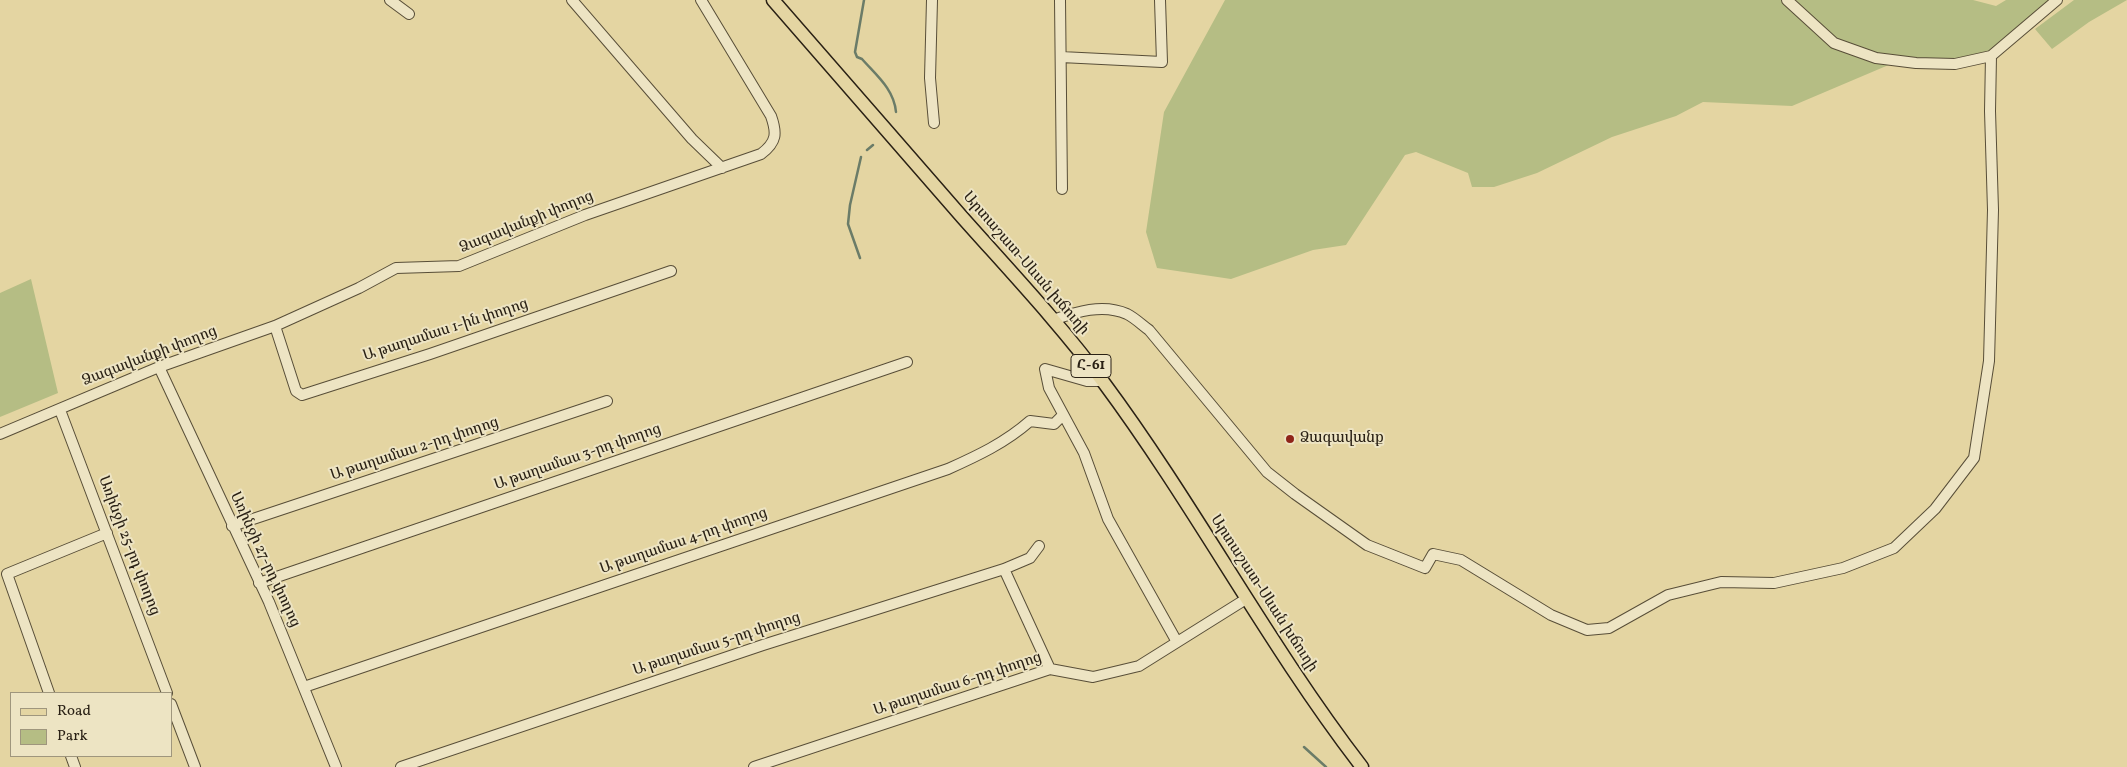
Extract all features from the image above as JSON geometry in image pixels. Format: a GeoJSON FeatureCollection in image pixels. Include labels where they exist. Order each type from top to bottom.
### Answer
{"type":"FeatureCollection","features":[{"type":"Feature","properties":{"kind":"main road","name":"Արտաշատ-Սևան խճուղի"},"geometry":{"type":"LineString","coordinates":[[774,0],[1054,320],[1103,381],[1150,446],[1246,599],[1328,723],[1362,767]]}},
{"type":"Feature","properties":{"kind":"street"},"geometry":{"type":"LineString","coordinates":[[390,0],[409,14]]}},
{"type":"Feature","properties":{"kind":"street"},"geometry":{"type":"LineString","coordinates":[[572,0],[692,139],[722,168]]}},
{"type":"Feature","properties":{"kind":"street","name":"Ձագավանքի փողոց"},"geometry":{"type":"LineString","coordinates":[[0,434],[158,367],[275,326],[359,288],[396,268],[459,266],[585,215],[762,154],[774,140],[776,128],[771,116],[701,0]]}},
{"type":"Feature","properties":{"kind":"street"},"geometry":{"type":"LineString","coordinates":[[932,0],[930,78],[934,123]]}},
{"type":"Feature","properties":{"kind":"street"},"geometry":{"type":"LineString","coordinates":[[1060,0],[1062,189]]}},
{"type":"Feature","properties":{"kind":"street"},"geometry":{"type":"LineString","coordinates":[[1061,57],[1162,62],[1160,0]]}},
{"type":"Feature","properties":{"kind":"street"},"geometry":{"type":"LineString","coordinates":[[1791,1],[1834,43],[1876,58],[1916,63],[1955,64],[1991,56],[2057,0]]}},
{"type":"Feature","properties":{"kind":"street"},"geometry":{"type":"LineString","coordinates":[[1054,320],[1074,312],[1106,309],[1129,315],[1149,330],[1267,472],[1367,546],[1425,568],[1433,554],[1461,560],[1551,615],[1587,630],[1609,628],[1668,595],[1721,582],[1774,583],[1843,568],[1894,548],[1935,509],[1974,458],[1989,361],[1993,210],[1990,111],[1991,56]]}},
{"type":"Feature","properties":{"kind":"street","name":"Ա թաղամաս 1-ին փողոց"},"geometry":{"type":"LineString","coordinates":[[275,326],[296,391],[302,395],[436,352],[671,271]]}},
{"type":"Feature","properties":{"kind":"street","name":"Ա թաղամաս 3-րդ փողոց"},"geometry":{"type":"LineString","coordinates":[[259,583],[907,362]]}},
{"type":"Feature","properties":{"kind":"street","name":"Առինջի 27-րդ փողոց"},"geometry":{"type":"LineString","coordinates":[[158,367],[259,583],[336,767]]}},
{"type":"Feature","properties":{"kind":"street"},"geometry":{"type":"LineString","coordinates":[[1103,381],[1087,381],[1045,369],[1049,388],[1084,454],[1108,519],[1177,642]]}},
{"type":"Feature","properties":{"kind":"street","name":"Ա թաղամաս 2-րդ փողոց"},"geometry":{"type":"LineString","coordinates":[[232,526],[607,401]]}},
{"type":"Feature","properties":{"kind":"street","name":"Առինջի 25-րդ փողոց"},"geometry":{"type":"LineString","coordinates":[[60,410],[167,692]]}},
{"type":"Feature","properties":{"kind":"street","name":"Ա թաղամաս 4-րդ փողոց"},"geometry":{"type":"LineString","coordinates":[[304,687],[948,469],[988,451],[1010,438],[1030,421],[1054,424],[1063,415]]}},
{"type":"Feature","properties":{"kind":"street"},"geometry":{"type":"LineString","coordinates":[[49,692],[7,574],[107,533]]}},
{"type":"Feature","properties":{"kind":"street","name":"Ա թաղամաս 5-րդ փողոց"},"geometry":{"type":"LineString","coordinates":[[401,767],[763,644],[1004,569],[1030,558],[1039,546]]}},
{"type":"Feature","properties":{"kind":"street"},"geometry":{"type":"LineString","coordinates":[[1004,569],[1050,669]]}},
{"type":"Feature","properties":{"kind":"street","name":"Ա թաղամաս 6-րդ փողոց"},"geometry":{"type":"LineString","coordinates":[[754,767],[1050,669],[1093,677],[1140,666],[1246,599]]}},
{"type":"Feature","properties":{"kind":"street"},"geometry":{"type":"LineString","coordinates":[[172,707],[195,767]]}},
{"type":"Feature","properties":{"kind":"green space"},"geometry":{"type":"Polygon","coordinates":[[[1225,0],[1973,0],[1996,6],[2006,0],[2051,0],[1991,54],[1962,61],[1898,61],[1792,106],[1703,102],[1676,116],[1612,137],[1537,173],[1494,187],[1472,187],[1468,173],[1416,152],[1405,155],[1346,245],[1313,250],[1231,279],[1157,268],[1146,232],[1164,112],[1225,0]]]}},
{"type":"Feature","properties":{"kind":"green space"},"geometry":{"type":"Polygon","coordinates":[[[2074,0],[2127,0],[2089,22],[2052,49],[2035,29],[2074,0]]]}},
{"type":"Feature","properties":{"kind":"green space"},"geometry":{"type":"Polygon","coordinates":[[[31,279],[58,393],[0,417],[0,293],[31,279]]]}},
{"type":"Feature","properties":{"kind":"waterway"},"geometry":{"type":"LineString","coordinates":[[864,0],[855,52],[857,57],[862,59],[888,89],[895,104],[896,112]]}},
{"type":"Feature","properties":{"kind":"waterway"},"geometry":{"type":"LineString","coordinates":[[867,150],[873,145]]}},
{"type":"Feature","properties":{"kind":"waterway"},"geometry":{"type":"LineString","coordinates":[[860,258],[848,224],[850,205],[861,157]]}},
{"type":"Feature","properties":{"kind":"waterway"},"geometry":{"type":"LineString","coordinates":[[1304,747],[1326,767]]}},
{"type":"Feature","properties":{"kind":"place","name":"Ձագավանք"},"geometry":{"type":"Point","coordinates":[1290,439]}}]}
